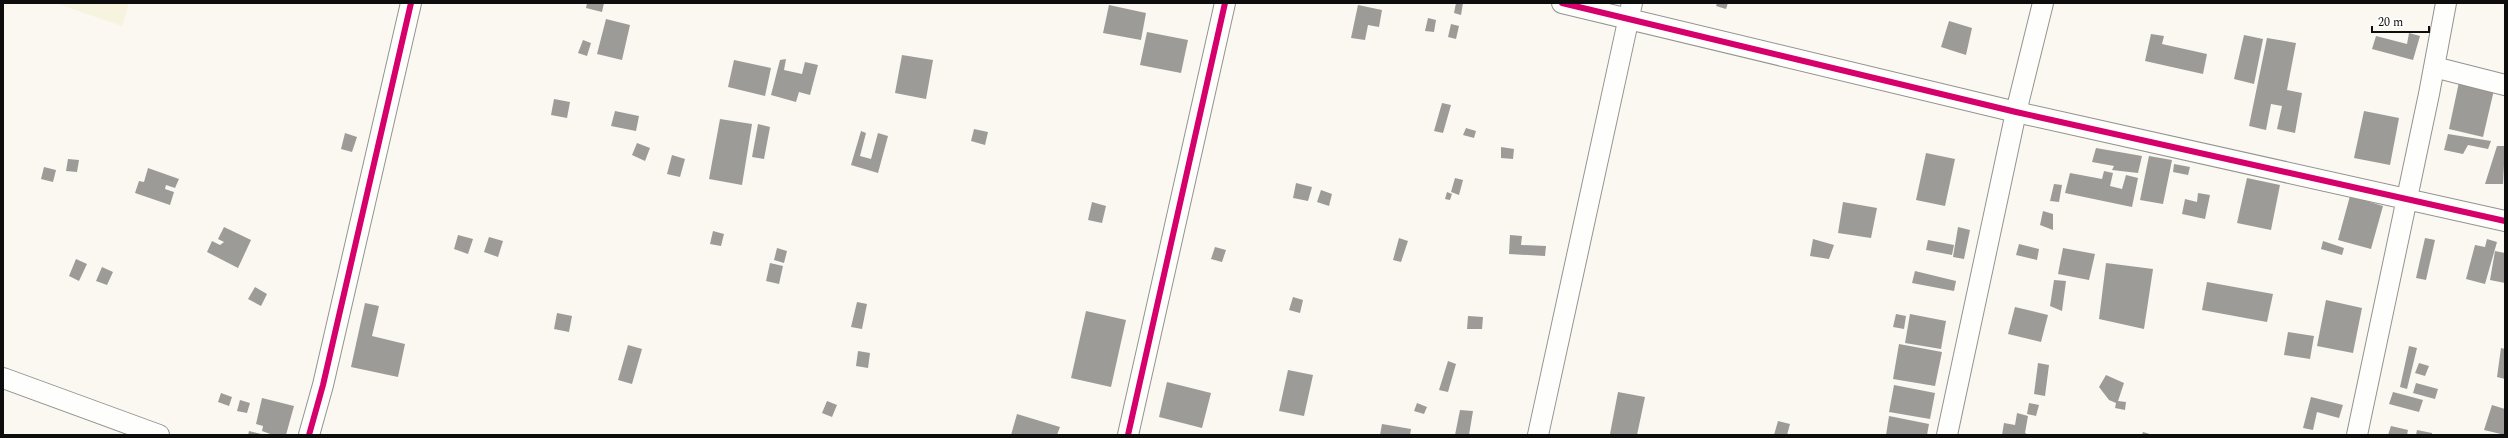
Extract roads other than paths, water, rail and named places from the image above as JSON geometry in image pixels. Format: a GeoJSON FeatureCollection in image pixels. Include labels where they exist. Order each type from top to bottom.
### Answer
{"type":"FeatureCollection","features":[{"type":"Feature","properties":{"kind":"street"},"geometry":{"type":"LineString","coordinates":[[310,435],[325,378],[411,3]]}},
{"type":"Feature","properties":{"kind":"street"},"geometry":{"type":"LineString","coordinates":[[1128,435],[1225,3]]}},
{"type":"Feature","properties":{"kind":"street"},"geometry":{"type":"LineString","coordinates":[[1562,3],[1630,11],[2016,112],[2505,221]]}},
{"type":"Feature","properties":{"kind":"street"},"geometry":{"type":"LineString","coordinates":[[1947,435],[2016,112],[2043,3]]}},
{"type":"Feature","properties":{"kind":"street"},"geometry":{"type":"LineString","coordinates":[[2357,435],[2446,3]]}},
{"type":"Feature","properties":{"kind":"street"},"geometry":{"type":"LineString","coordinates":[[1538,435],[1630,11]]}},
{"type":"Feature","properties":{"kind":"street"},"geometry":{"type":"LineString","coordinates":[[2434,67],[2505,84]]}},
{"type":"Feature","properties":{"kind":"street"},"geometry":{"type":"LineString","coordinates":[[3,378],[159,435]]}}]}
